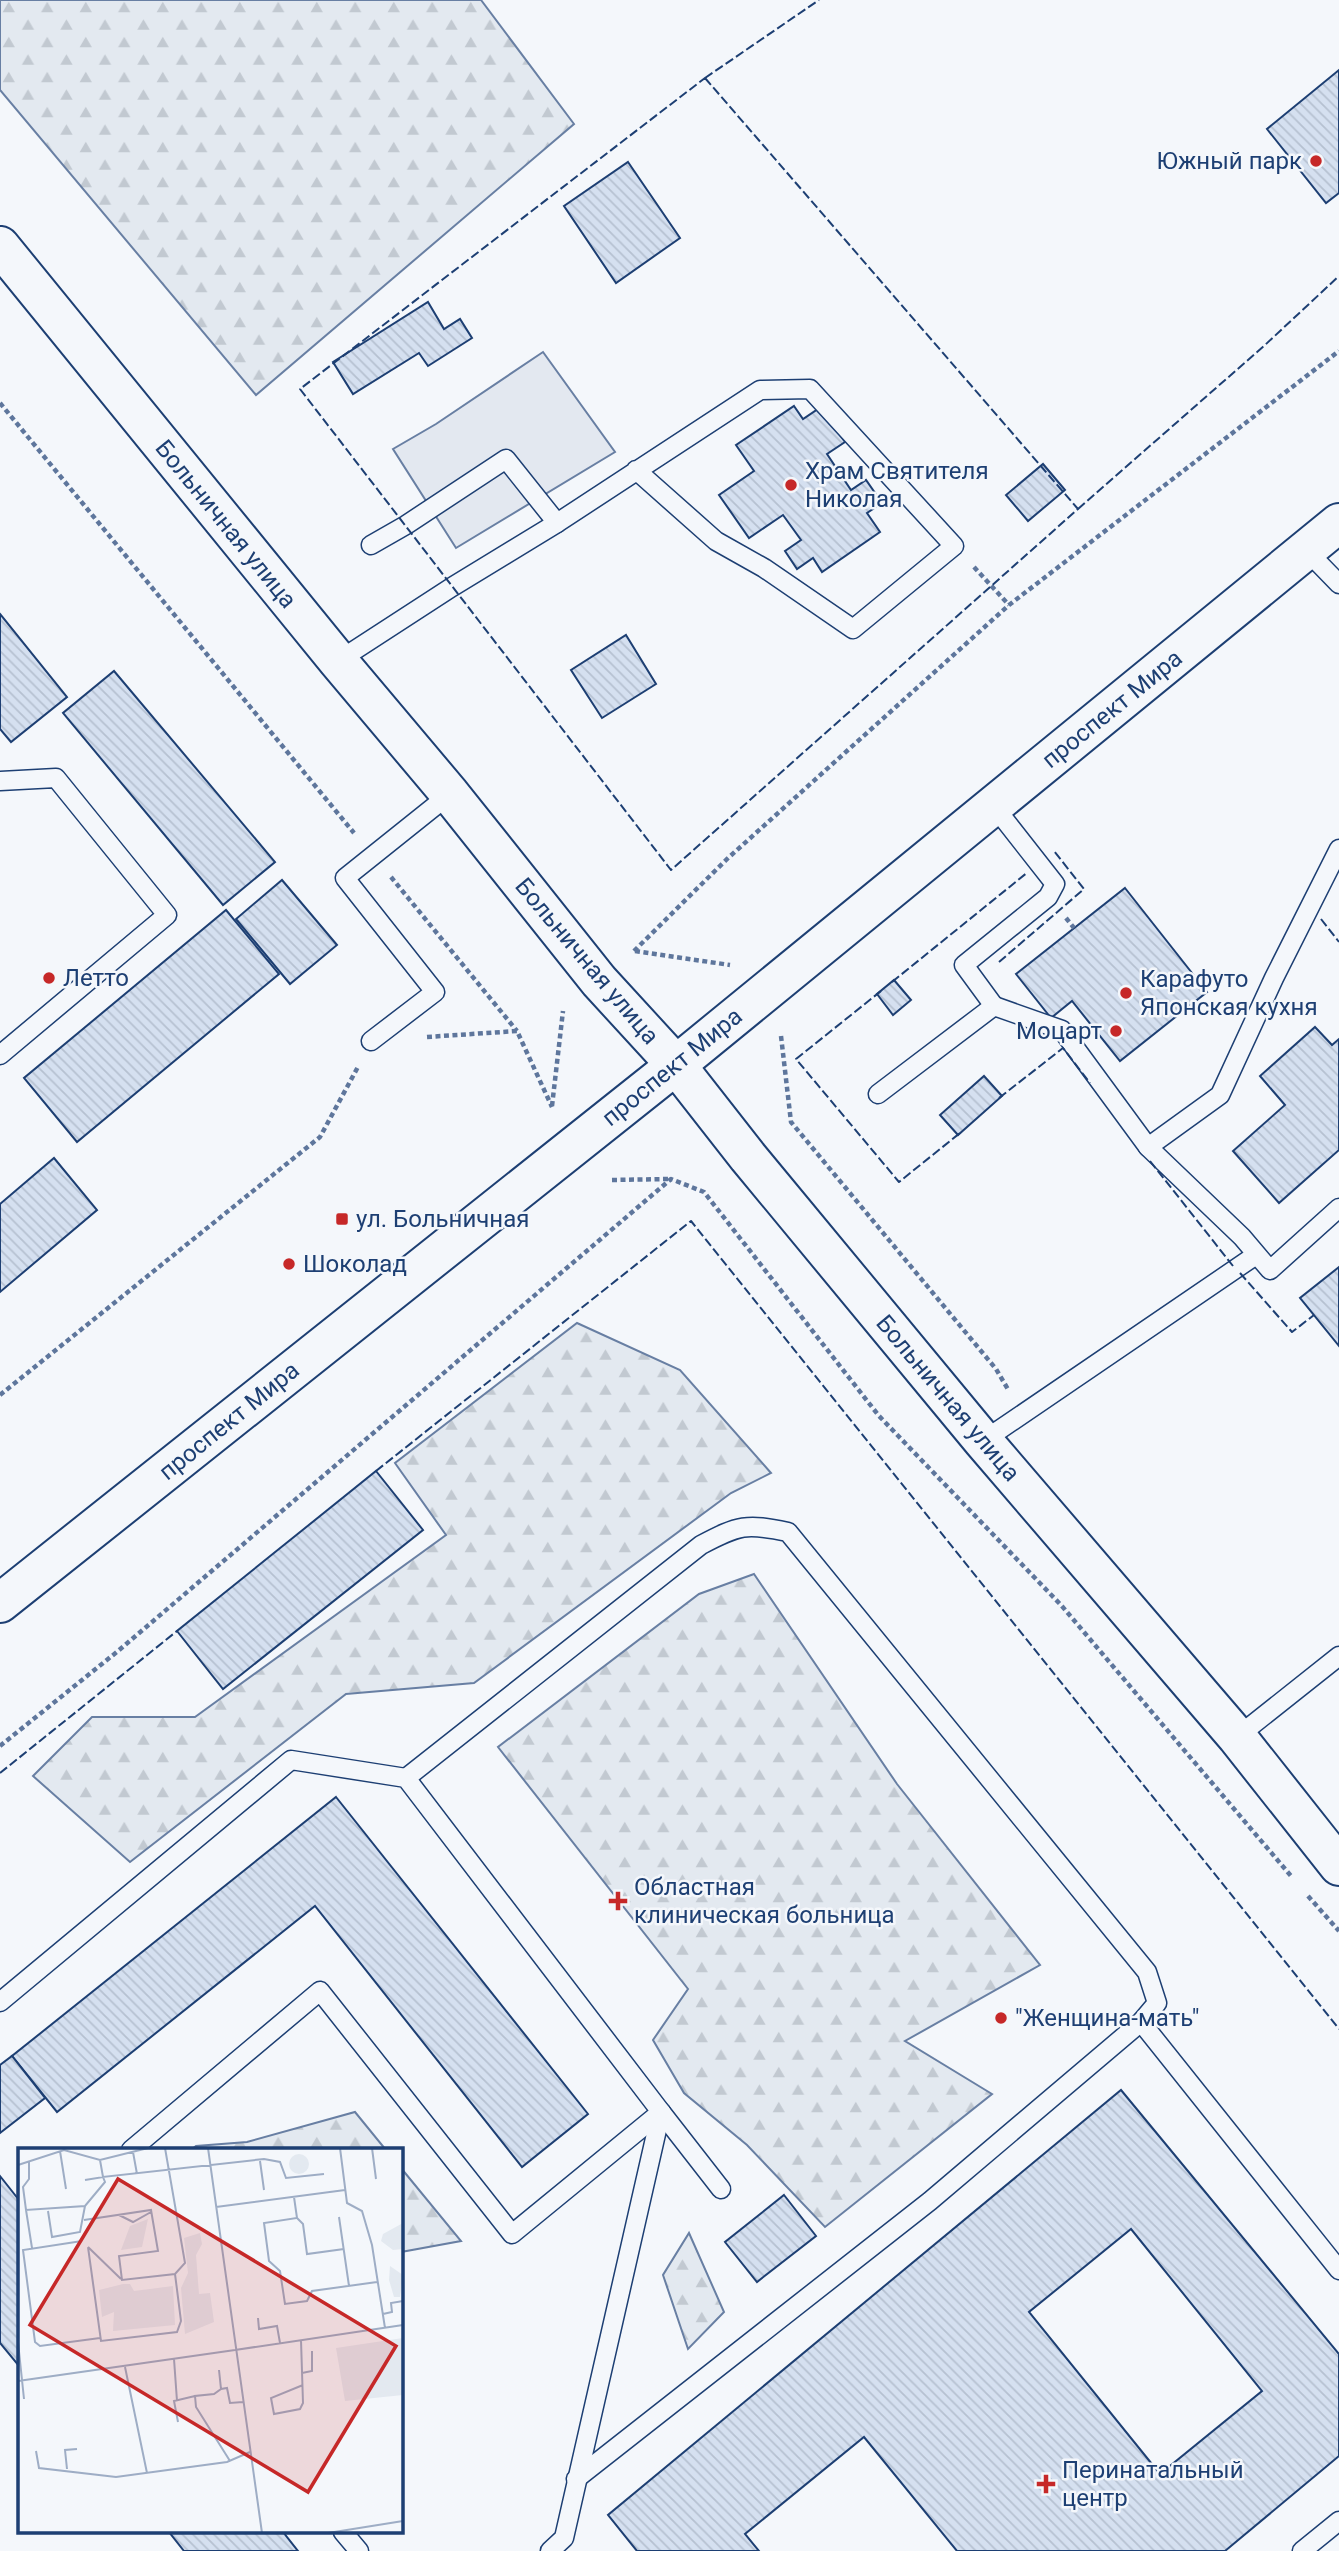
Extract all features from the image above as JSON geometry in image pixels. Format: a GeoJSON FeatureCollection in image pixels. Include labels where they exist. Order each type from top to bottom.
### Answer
{"type":"FeatureCollection","features":[{"type":"Feature","properties":{"kind":"main road","name":"Больничная улица"},"geometry":{"type":"LineString","coordinates":[[0,246],[338,661],[450,794],[599,981],[676,1065],[748,1157],[983,1441],[1237,1737],[1339,1867]]}},
{"type":"Feature","properties":{"kind":"main road","name":"проспект Мира"},"geometry":{"type":"LineString","coordinates":[[0,1603],[676,1065],[1339,523]]}},
{"type":"Feature","properties":{"kind":"lane"},"geometry":{"type":"LineString","coordinates":[[338,661],[557,523],[636,470],[760,390],[810,389],[954,545],[853,629],[764,568],[716,541],[636,470]]}},
{"type":"Feature","properties":{"kind":"lane"},"geometry":{"type":"LineString","coordinates":[[371,545],[506,459],[557,523]]}},
{"type":"Feature","properties":{"kind":"lane"},"geometry":{"type":"LineString","coordinates":[[1306,551],[1339,584]]}},
{"type":"Feature","properties":{"kind":"lane"},"geometry":{"type":"LineString","coordinates":[[0,781],[56,778],[167,915],[0,1055]]}},
{"type":"Feature","properties":{"kind":"lane"},"geometry":{"type":"LineString","coordinates":[[371,1041],[435,992],[345,878],[450,794]]}},
{"type":"Feature","properties":{"kind":"lane"},"geometry":{"type":"LineString","coordinates":[[993,805],[1055,884],[1048,897],[964,965],[994,1006],[1062,1030],[1148,1147],[1242,1237],[1270,1270],[1339,1208]]}},
{"type":"Feature","properties":{"kind":"lane"},"geometry":{"type":"LineString","coordinates":[[1148,1147],[1220,1095],[1274,978],[1339,849]]}},
{"type":"Feature","properties":{"kind":"lane"},"geometry":{"type":"LineString","coordinates":[[878,1094],[994,1006]]}},
{"type":"Feature","properties":{"kind":"lane"},"geometry":{"type":"LineString","coordinates":[[983,1441],[1256,1255]]}},
{"type":"Feature","properties":{"kind":"lane"},"geometry":{"type":"LineString","coordinates":[[406,1778],[701,1545],[729,1530],[755,1525],[788,1532],[1147,1972],[1157,2003],[1141,2022],[930,2201],[576,2479]]}},
{"type":"Feature","properties":{"kind":"lane"},"geometry":{"type":"LineString","coordinates":[[1237,1737],[1339,1656]]}},
{"type":"Feature","properties":{"kind":"lane"},"geometry":{"type":"LineString","coordinates":[[0,2002],[291,1760],[406,1778],[721,2189]]}},
{"type":"Feature","properties":{"kind":"lane"},"geometry":{"type":"LineString","coordinates":[[133,2148],[320,1991],[512,2234],[661,2112]]}},
{"type":"Feature","properties":{"kind":"lane"},"geometry":{"type":"LineString","coordinates":[[1141,2022],[1339,2270]]}},
{"type":"Feature","properties":{"kind":"lane"},"geometry":{"type":"LineString","coordinates":[[550,2551],[569,2545],[576,2479],[661,2112]]}},
{"type":"Feature","properties":{"kind":"lane"},"geometry":{"type":"LineString","coordinates":[[1302,2551],[1339,2521]]}},
{"type":"Feature","properties":{"kind":"lane"},"geometry":{"type":"LineString","coordinates":[[345,2534],[359,2551]]}},
{"type":"Feature","properties":{"kind":"path"},"geometry":{"type":"LineString","coordinates":[[730,965],[634,951],[727,859],[1009,605],[1339,351]]}},
{"type":"Feature","properties":{"kind":"path"},"geometry":{"type":"LineString","coordinates":[[0,403],[517,1031],[552,1107],[563,1011]]}},
{"type":"Feature","properties":{"kind":"path"},"geometry":{"type":"LineString","coordinates":[[954,545],[1009,605]]}},
{"type":"Feature","properties":{"kind":"path"},"geometry":{"type":"LineString","coordinates":[[1067,919],[1074,928]]}},
{"type":"Feature","properties":{"kind":"path"},"geometry":{"type":"LineString","coordinates":[[0,1395],[320,1137],[371,1041],[517,1031]]}},
{"type":"Feature","properties":{"kind":"path"},"geometry":{"type":"LineString","coordinates":[[781,1036],[791,1122]]}},
{"type":"Feature","properties":{"kind":"path"},"geometry":{"type":"LineString","coordinates":[[612,1180],[671,1179],[704,1192],[879,1416],[1061,1605],[1294,1879]]}},
{"type":"Feature","properties":{"kind":"path"},"geometry":{"type":"LineString","coordinates":[[0,1745],[118,1651],[671,1179]]}},
{"type":"Feature","properties":{"kind":"path"},"geometry":{"type":"LineString","coordinates":[[1303,1889],[1339,1931]]}},
{"type":"Feature","properties":{"kind":"green space"},"geometry":{"type":"Polygon","coordinates":[[[0,0],[481,0],[574,124],[256,395],[0,90],[0,0]]]}},
{"type":"Feature","properties":{"kind":"green space"},"geometry":{"type":"Polygon","coordinates":[[[577,1323],[680,1370],[771,1473],[731,1493],[474,1683],[346,1694],[130,1862],[33,1776],[92,1717],[195,1717],[446,1535],[395,1463],[577,1323]]]}},
{"type":"Feature","properties":{"kind":"green space"},"geometry":{"type":"Polygon","coordinates":[[[754,1574],[897,1784],[1040,1965],[905,2041],[992,2094],[825,2227],[747,2145],[684,2093],[653,2040],[688,1989],[498,1747],[699,1594],[754,1574]]]}},
{"type":"Feature","properties":{"kind":"green space"},"geometry":{"type":"Polygon","coordinates":[[[355,2112],[384,2148],[194,2148],[247,2142],[355,2112]]]}},
{"type":"Feature","properties":{"kind":"green space"},"geometry":{"type":"Polygon","coordinates":[[[402,2169],[461,2241],[402,2252],[402,2169]]]}},
{"type":"Feature","properties":{"kind":"green space"},"geometry":{"type":"Polygon","coordinates":[[[689,2233],[724,2312],[688,2349],[663,2275],[689,2233]]]}},
{"type":"Feature","properties":{"kind":"shaded area"},"geometry":{"type":"Polygon","coordinates":[[[543,352],[615,452],[456,548],[393,449],[436,424],[543,352]]]}},
{"type":"Feature","properties":{"kind":"building","name":"Южный парк"},"geometry":{"type":"Polygon","coordinates":[[[1339,70],[1339,193],[1326,203],[1267,129],[1339,70]]]}},
{"type":"Feature","properties":{"kind":"building"},"geometry":{"type":"Polygon","coordinates":[[[628,162],[680,238],[616,283],[564,206],[628,162]]]}},
{"type":"Feature","properties":{"kind":"building"},"geometry":{"type":"Polygon","coordinates":[[[428,302],[444,329],[460,319],[472,338],[428,366],[419,353],[353,394],[333,362],[428,302]]]}},
{"type":"Feature","properties":{"kind":"building","name":"Храм Святителя Николая"},"geometry":{"type":"Polygon","coordinates":[[[794,406],[803,419],[821,407],[845,442],[827,454],[851,490],[866,480],[882,503],[867,513],[880,532],[822,572],[813,558],[797,569],[785,551],[801,540],[783,515],[749,538],[719,495],[754,471],[736,445],[794,406]]]}},
{"type":"Feature","properties":{"kind":"building"},"geometry":{"type":"Polygon","coordinates":[[[1043,464],[1065,490],[1028,521],[1006,495],[1043,464]]]}},
{"type":"Feature","properties":{"kind":"building"},"geometry":{"type":"Polygon","coordinates":[[[0,614],[67,697],[11,742],[0,729],[0,614]]]}},
{"type":"Feature","properties":{"kind":"building"},"geometry":{"type":"Polygon","coordinates":[[[626,635],[656,684],[602,718],[571,670],[626,635]]]}},
{"type":"Feature","properties":{"kind":"building"},"geometry":{"type":"Polygon","coordinates":[[[114,671],[275,862],[223,905],[63,713],[114,671]]]}},
{"type":"Feature","properties":{"kind":"building"},"geometry":{"type":"Polygon","coordinates":[[[282,880],[337,945],[290,984],[236,919],[282,880]]]}},
{"type":"Feature","properties":{"kind":"building"},"geometry":{"type":"Polygon","coordinates":[[[1125,888],[1207,992],[1120,1061],[1072,1001],[1051,1018],[1016,974],[1125,888]]]}},
{"type":"Feature","properties":{"kind":"building"},"geometry":{"type":"Polygon","coordinates":[[[226,910],[279,974],[77,1142],[24,1078],[226,910]]]}},
{"type":"Feature","properties":{"kind":"building"},"geometry":{"type":"Polygon","coordinates":[[[894,980],[911,1000],[893,1015],[877,994],[894,980]]]}},
{"type":"Feature","properties":{"kind":"building"},"geometry":{"type":"Polygon","coordinates":[[[1315,1027],[1332,1045],[1339,1039],[1339,1150],[1279,1203],[1233,1151],[1285,1105],[1260,1076],[1315,1027]]]}},
{"type":"Feature","properties":{"kind":"building"},"geometry":{"type":"Polygon","coordinates":[[[984,1076],[1002,1096],[958,1135],[940,1115],[984,1076]]]}},
{"type":"Feature","properties":{"kind":"building"},"geometry":{"type":"Polygon","coordinates":[[[54,1158],[97,1210],[0,1292],[0,1204],[54,1158]]]}},
{"type":"Feature","properties":{"kind":"building"},"geometry":{"type":"Polygon","coordinates":[[[1339,1267],[1339,1346],[1300,1298],[1339,1267]]]}},
{"type":"Feature","properties":{"kind":"building"},"geometry":{"type":"Polygon","coordinates":[[[376,1471],[423,1530],[223,1689],[177,1631],[376,1471]]]}},
{"type":"Feature","properties":{"kind":"building"},"geometry":{"type":"Polygon","coordinates":[[[336,1797],[588,2114],[522,2167],[315,1906],[57,2112],[12,2056],[336,1797]]]}},
{"type":"Feature","properties":{"kind":"building"},"geometry":{"type":"Polygon","coordinates":[[[12,2056],[45,2098],[0,2133],[0,2065],[12,2056]]]}},
{"type":"Feature","properties":{"kind":"building"},"geometry":{"type":"Polygon","coordinates":[[[1121,2090],[1339,2354],[1339,2456],[1225,2551],[957,2551],[864,2437],[745,2534],[759,2551],[637,2551],[608,2515],[1121,2090]],[[1131,2229],[1029,2312],[1160,2474],[1262,2391],[1131,2229]]]}},
{"type":"Feature","properties":{"kind":"building"},"geometry":{"type":"Polygon","coordinates":[[[0,2176],[18,2199],[18,2365],[0,2343],[0,2176]]]}},
{"type":"Feature","properties":{"kind":"building"},"geometry":{"type":"Polygon","coordinates":[[[784,2195],[816,2236],[757,2282],[725,2242],[784,2195]]]}},
{"type":"Feature","properties":{"kind":"building"},"geometry":{"type":"Polygon","coordinates":[[[171,2534],[285,2534],[298,2551],[184,2551],[171,2534]]]}},
{"type":"Feature","properties":{"kind":"fence"},"geometry":{"type":"LineString","coordinates":[[705,78],[819,0]]}},
{"type":"Feature","properties":{"kind":"fence"},"geometry":{"type":"LineString","coordinates":[[705,78],[1078,509],[671,870],[300,389],[705,78]]}},
{"type":"Feature","properties":{"kind":"fence"},"geometry":{"type":"LineString","coordinates":[[1078,509],[1265,345],[1339,276]]}},
{"type":"Feature","properties":{"kind":"fence"},"geometry":{"type":"LineString","coordinates":[[999,962],[1084,889],[1054,851]]}},
{"type":"Feature","properties":{"kind":"fence"},"geometry":{"type":"LineString","coordinates":[[892,982],[1028,872]]}},
{"type":"Feature","properties":{"kind":"fence"},"geometry":{"type":"LineString","coordinates":[[1321,919],[1339,942]]}},
{"type":"Feature","properties":{"kind":"fence"},"geometry":{"type":"LineString","coordinates":[[881,991],[796,1059],[899,1182],[960,1133]]}},
{"type":"Feature","properties":{"kind":"fence"},"geometry":{"type":"LineString","coordinates":[[999,1098],[1063,1048],[1090,1083]]}},
{"type":"Feature","properties":{"kind":"fence"},"geometry":{"type":"LineString","coordinates":[[1150,1161],[1233,1266]]}},
{"type":"Feature","properties":{"kind":"fence"},"geometry":{"type":"LineString","coordinates":[[376,1471],[691,1221],[1339,2029]]}},
{"type":"Feature","properties":{"kind":"fence"},"geometry":{"type":"LineString","coordinates":[[1240,1273],[1292,1332],[1314,1315]]}},
{"type":"Feature","properties":{"kind":"fence"},"geometry":{"type":"LineString","coordinates":[[0,1773],[177,1631]]}},
{"type":"Feature","properties":{"kind":"place","name":"Южный парк"},"geometry":{"type":"Point","coordinates":[1316,161]}},
{"type":"Feature","properties":{"kind":"place","name":"Храм Святителя Николая"},"geometry":{"type":"Point","coordinates":[791,485]}},
{"type":"Feature","properties":{"kind":"place","name":"Летто"},"geometry":{"type":"Point","coordinates":[49,978]}},
{"type":"Feature","properties":{"kind":"place","name":"Карафуто Японская кухня"},"geometry":{"type":"Point","coordinates":[1126,993]}},
{"type":"Feature","properties":{"kind":"place","name":"Моцарт"},"geometry":{"type":"Point","coordinates":[1116,1031]}},
{"type":"Feature","properties":{"kind":"place","name":"ул. Больничная"},"geometry":{"type":"Point","coordinates":[342,1219]}},
{"type":"Feature","properties":{"kind":"place","name":"Шоколад"},"geometry":{"type":"Point","coordinates":[289,1264]}},
{"type":"Feature","properties":{"kind":"place","name":"Областная клиническая больница"},"geometry":{"type":"Point","coordinates":[618,1901]}},
{"type":"Feature","properties":{"kind":"place","name":"\"Женщина-мать\""},"geometry":{"type":"Point","coordinates":[1001,2018]}},
{"type":"Feature","properties":{"kind":"place","name":"Перинатальный центр"},"geometry":{"type":"Point","coordinates":[1046,2484]}}]}
